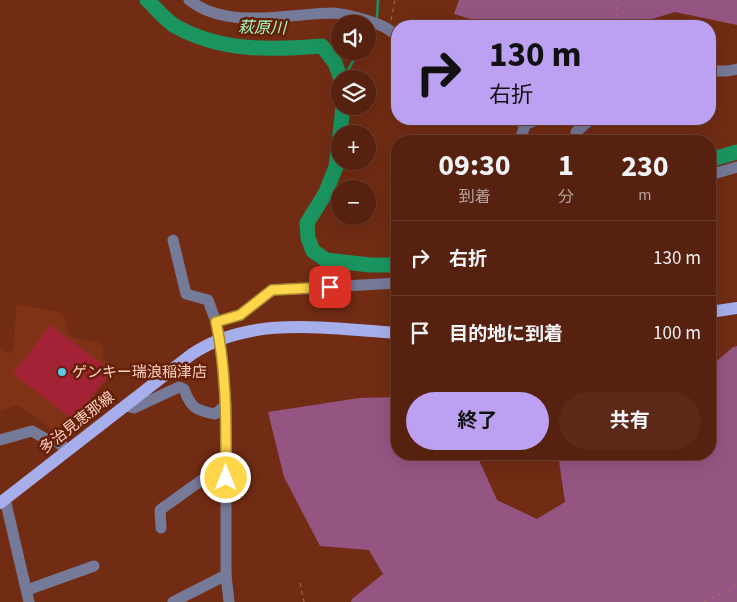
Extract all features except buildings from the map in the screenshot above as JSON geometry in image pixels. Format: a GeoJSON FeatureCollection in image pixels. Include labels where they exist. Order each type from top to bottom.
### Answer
{"type":"FeatureCollection","features":[{"type":"Feature","properties":{"kind":"main road"},"geometry":{"type":"LineString","coordinates":[[716,311],[737,308]]}},
{"type":"Feature","properties":{"kind":"main road","name":"多治見恵那線"},"geometry":{"type":"LineString","coordinates":[[2,497],[68,450],[192,354],[220,339],[264,328],[292,327],[391,333]]}},
{"type":"Feature","properties":{"kind":"street"},"geometry":{"type":"LineString","coordinates":[[189,0],[206,10],[228,16],[249,18],[336,13],[385,27],[391,32]]}},
{"type":"Feature","properties":{"kind":"street"},"geometry":{"type":"LineString","coordinates":[[716,71],[737,69]]}},
{"type":"Feature","properties":{"kind":"street"},"geometry":{"type":"LineString","coordinates":[[576,132],[584,125]]}},
{"type":"Feature","properties":{"kind":"street"},"geometry":{"type":"LineString","coordinates":[[716,173],[737,167]]}},
{"type":"Feature","properties":{"kind":"street"},"geometry":{"type":"LineString","coordinates":[[173,240],[186,294],[208,300],[220,339],[226,405],[226,575],[229,602]]}},
{"type":"Feature","properties":{"kind":"street"},"geometry":{"type":"LineString","coordinates":[[216,322],[240,315],[272,290],[391,284]]}},
{"type":"Feature","properties":{"kind":"street"},"geometry":{"type":"LineString","coordinates":[[125,406],[134,408],[178,387],[184,389],[189,403],[198,411],[215,414],[226,405]]}},
{"type":"Feature","properties":{"kind":"street"},"geometry":{"type":"LineString","coordinates":[[0,440],[32,431],[46,439],[52,438],[68,450]]}},
{"type":"Feature","properties":{"kind":"street"},"geometry":{"type":"LineString","coordinates":[[161,528],[160,510],[206,477],[226,478]]}},
{"type":"Feature","properties":{"kind":"street"},"geometry":{"type":"LineString","coordinates":[[2,497],[27,599],[94,566]]}},
{"type":"Feature","properties":{"kind":"street"},"geometry":{"type":"LineString","coordinates":[[173,602],[226,575]]}},
{"type":"Feature","properties":{"kind":"path"},"geometry":{"type":"LineString","coordinates":[[394,20],[395,0]]}},
{"type":"Feature","properties":{"kind":"path"},"geometry":{"type":"LineString","coordinates":[[616,20],[618,0]]}},
{"type":"Feature","properties":{"kind":"path"},"geometry":{"type":"LineString","coordinates":[[300,583],[304,602]]}},
{"type":"Feature","properties":{"kind":"path"},"geometry":{"type":"LineString","coordinates":[[704,602],[737,585]]}},
{"type":"Feature","properties":{"kind":"shaded area"},"geometry":{"type":"Polygon","coordinates":[[[459,0],[737,0],[737,25],[675,12],[649,20],[474,20],[454,14],[459,0]]]}},
{"type":"Feature","properties":{"kind":"shaded area"},"geometry":{"type":"Polygon","coordinates":[[[16,304],[63,313],[68,334],[76,338],[98,342],[104,348],[101,357],[113,366],[113,372],[85,408],[85,425],[66,440],[19,405],[0,411],[0,347],[9,354],[14,348],[16,304]]]}},
{"type":"Feature","properties":{"kind":"shaded area"},"geometry":{"type":"Polygon","coordinates":[[[737,346],[737,602],[351,602],[352,599],[383,574],[369,550],[320,546],[284,477],[268,412],[359,398],[391,397],[391,460],[479,460],[497,500],[537,519],[565,502],[559,460],[716,460],[716,362],[733,347],[737,346]]]}},
{"type":"Feature","properties":{"kind":"waterway","name":"萩原川"},"geometry":{"type":"LineString","coordinates":[[147,0],[175,26],[210,41],[228,45],[265,48],[322,46],[335,63],[338,70]]}},
{"type":"Feature","properties":{"kind":"waterway"},"geometry":{"type":"LineString","coordinates":[[377,17],[378,0]]}},
{"type":"Feature","properties":{"kind":"waterway"},"geometry":{"type":"LineString","coordinates":[[348,70],[354,60]]}},
{"type":"Feature","properties":{"kind":"waterway","name":"萩原川"},"geometry":{"type":"LineString","coordinates":[[341,125],[342,115]]}},
{"type":"Feature","properties":{"kind":"waterway","name":"萩原川"},"geometry":{"type":"LineString","coordinates":[[716,158],[737,152]]}},
{"type":"Feature","properties":{"kind":"waterway","name":"萩原川"},"geometry":{"type":"LineString","coordinates":[[335,170],[325,194],[307,223],[308,238],[313,251],[326,260],[370,265],[391,265]]}},
{"type":"Feature","properties":{"kind":"place","name":"ゲンキー瑞浪稲津店"},"geometry":{"type":"Point","coordinates":[62,372]}},
{"type":"Feature","properties":{"kind":"route"},"geometry":{"type":"LineString","coordinates":[[226,478],[226,405],[220,339],[216,322],[240,315],[272,290],[330,287]]}}]}
